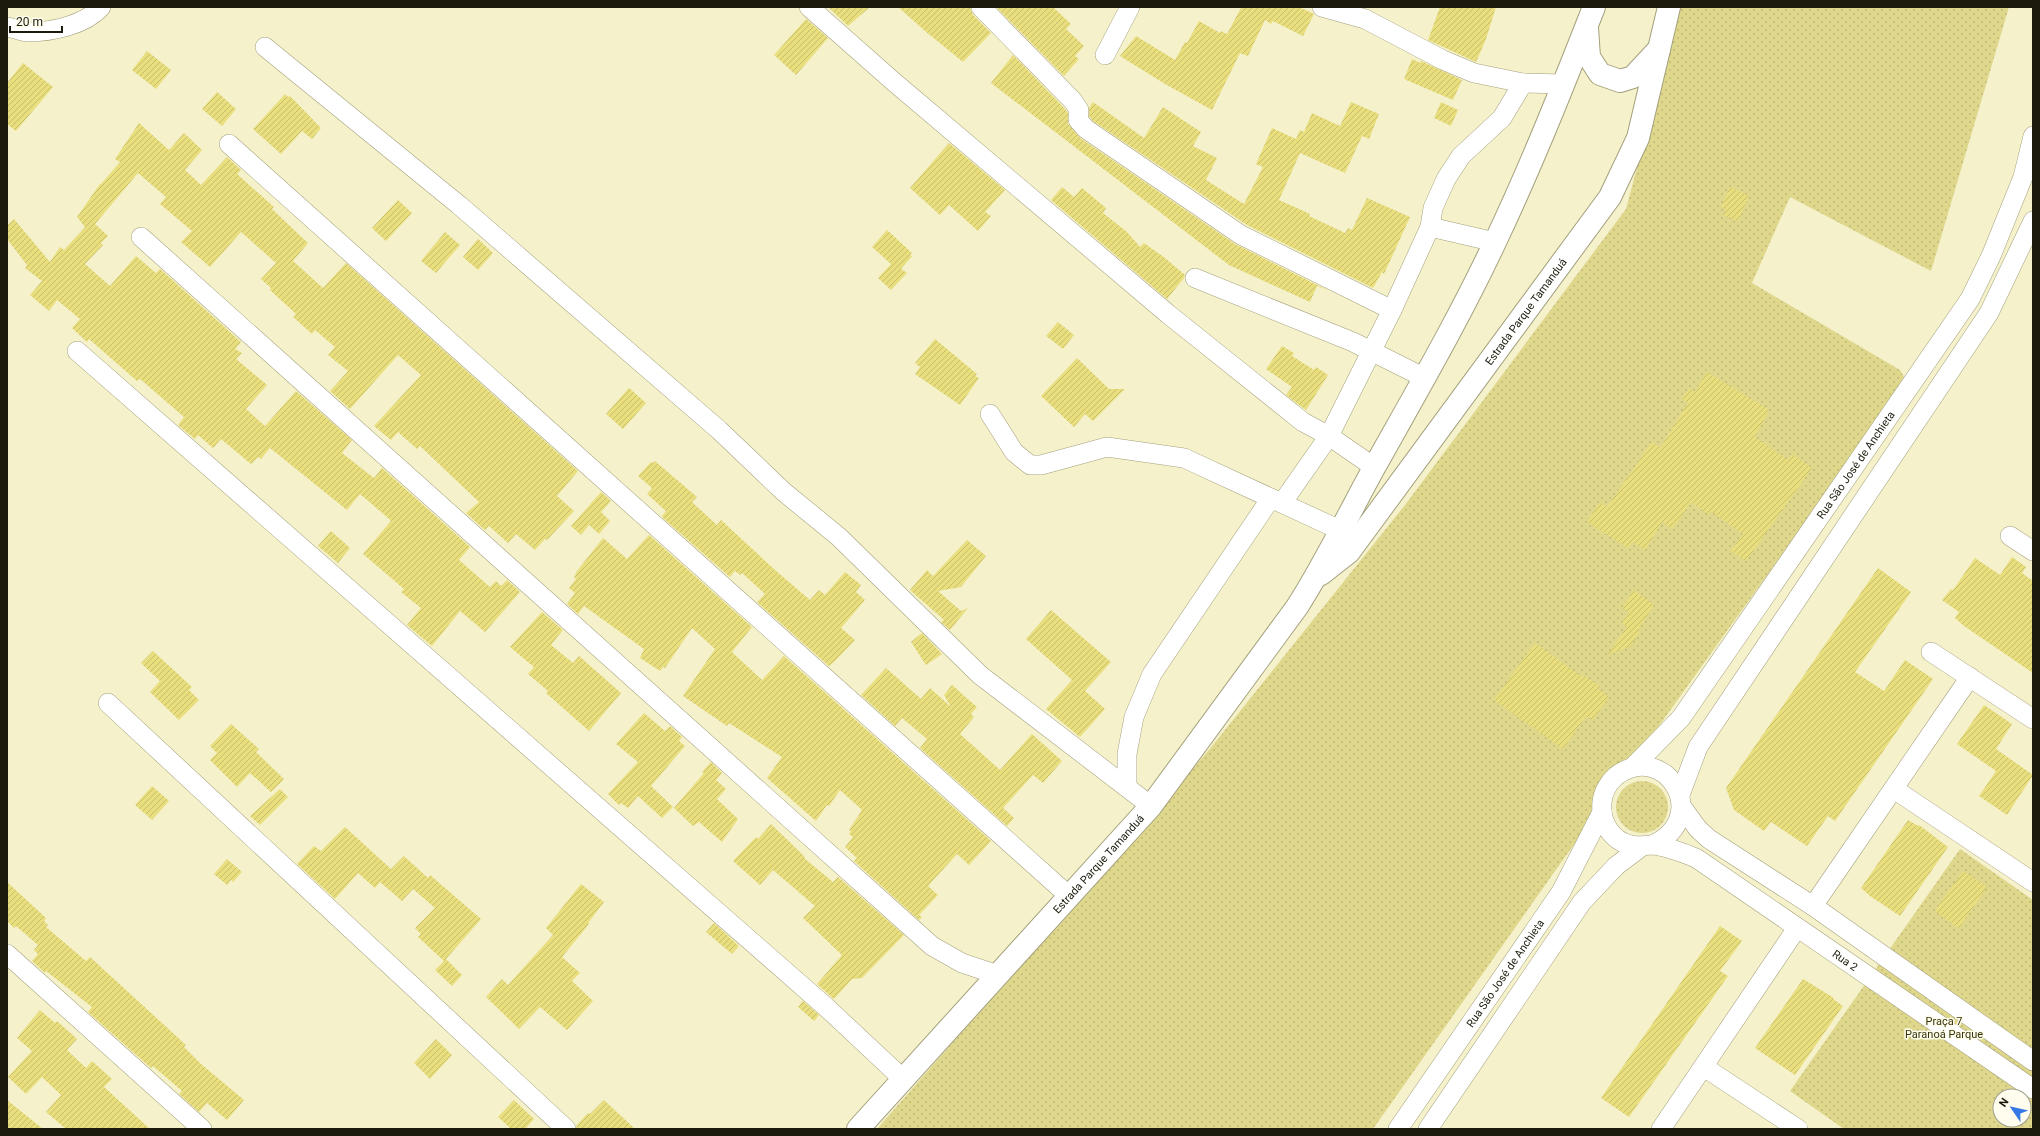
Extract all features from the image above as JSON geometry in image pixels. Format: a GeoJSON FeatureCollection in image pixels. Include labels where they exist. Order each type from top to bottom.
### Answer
{"type":"FeatureCollection","features":[{"type":"Feature","properties":{"kind":"main road","name":"Estrada Parque Tamanduá"},"geometry":{"type":"LineString","coordinates":[[1315,579],[1349,552],[1610,197],[1638,138],[1660,48],[1668,7]]}},
{"type":"Feature","properties":{"kind":"main road","name":"Estrada Parque Tamanduá"},"geometry":{"type":"LineString","coordinates":[[858,1129],[1151,806],[1297,607],[1315,579],[1374,467],[1425,378],[1495,242],[1539,144],[1590,16]]}},
{"type":"Feature","properties":{"kind":"main road"},"geometry":{"type":"LineString","coordinates":[[1590,16],[1589,56],[1600,74],[1620,81],[1633,77],[1660,48]]}},
{"type":"Feature","properties":{"kind":"street"},"geometry":{"type":"LineString","coordinates":[[7,27],[27,32],[70,26],[86,20],[101,7]]}},
{"type":"Feature","properties":{"kind":"street"},"geometry":{"type":"LineString","coordinates":[[809,7],[894,82],[1168,314],[1303,422],[1329,436],[1374,467]]}},
{"type":"Feature","properties":{"kind":"street"},"geometry":{"type":"LineString","coordinates":[[981,7],[1073,101],[1079,110],[1078,120],[1086,129],[1241,235],[1392,310]]}},
{"type":"Feature","properties":{"kind":"street"},"geometry":{"type":"LineString","coordinates":[[1105,55],[1130,7]]}},
{"type":"Feature","properties":{"kind":"street"},"geometry":{"type":"LineString","coordinates":[[1322,7],[1365,19],[1443,60],[1474,72],[1523,83],[1562,84]]}},
{"type":"Feature","properties":{"kind":"street"},"geometry":{"type":"LineString","coordinates":[[265,47],[459,205],[719,430],[784,492],[839,537],[980,675],[1151,806]]}},
{"type":"Feature","properties":{"kind":"street"},"geometry":{"type":"LineString","coordinates":[[1126,788],[1127,754],[1134,717],[1152,674],[1277,500],[1329,436],[1392,310],[1430,227],[1433,208],[1446,179],[1461,156],[1502,118],[1523,83]]}},
{"type":"Feature","properties":{"kind":"street","name":"Rua São José de Anchieta"},"geometry":{"type":"LineString","coordinates":[[1398,1129],[1561,892],[1602,812],[1602,800],[1606,788],[1613,779],[1622,772],[1633,767],[1681,718],[1970,299],[2028,180],[2033,136]]}},
{"type":"Feature","properties":{"kind":"street"},"geometry":{"type":"LineString","coordinates":[[229,144],[1069,896]]}},
{"type":"Feature","properties":{"kind":"street","name":"Rua São José de Anchieta"},"geometry":{"type":"LineString","coordinates":[[1428,1129],[1582,902],[1616,866],[1646,846],[1664,840],[1673,831],[1679,820],[1685,778],[1698,747],[1988,313],[2033,221]]}},
{"type":"Feature","properties":{"kind":"street"},"geometry":{"type":"LineString","coordinates":[[1430,227],[1495,242]]}},
{"type":"Feature","properties":{"kind":"street"},"geometry":{"type":"LineString","coordinates":[[141,237],[932,946],[962,963],[998,975]]}},
{"type":"Feature","properties":{"kind":"street"},"geometry":{"type":"LineString","coordinates":[[1195,278],[1372,350],[1425,378]]}},
{"type":"Feature","properties":{"kind":"street"},"geometry":{"type":"LineString","coordinates":[[77,351],[826,1007],[904,1080]]}},
{"type":"Feature","properties":{"kind":"street"},"geometry":{"type":"LineString","coordinates":[[990,414],[1014,452],[1030,465],[1041,465],[1107,447],[1184,458],[1340,530]]}},
{"type":"Feature","properties":{"kind":"street"},"geometry":{"type":"LineString","coordinates":[[2010,536],[2033,551]]}},
{"type":"Feature","properties":{"kind":"street"},"geometry":{"type":"LineString","coordinates":[[1931,652],[2033,719]]}},
{"type":"Feature","properties":{"kind":"street"},"geometry":{"type":"LineString","coordinates":[[1661,1129],[1704,1067],[1793,925],[1894,788],[1970,677]]}},
{"type":"Feature","properties":{"kind":"street"},"geometry":{"type":"LineString","coordinates":[[108,703],[566,1129]]}},
{"type":"Feature","properties":{"kind":"street"},"geometry":{"type":"LineString","coordinates":[[1633,767],[1645,766],[1657,769],[1667,775],[1675,784],[1681,801],[1698,829],[1710,839],[1809,903],[2033,1061]]}},
{"type":"Feature","properties":{"kind":"street"},"geometry":{"type":"LineString","coordinates":[[1894,788],[2033,882]]}},
{"type":"Feature","properties":{"kind":"street"},"geometry":{"type":"LineString","coordinates":[[1602,812],[1605,823],[1619,840],[1629,845],[1646,846]]}},
{"type":"Feature","properties":{"kind":"street","name":"Rua 2"},"geometry":{"type":"LineString","coordinates":[[1646,846],[1682,853],[1696,858],[2033,1089]]}},
{"type":"Feature","properties":{"kind":"street"},"geometry":{"type":"LineString","coordinates":[[7,954],[202,1129]]}},
{"type":"Feature","properties":{"kind":"street"},"geometry":{"type":"LineString","coordinates":[[1704,1067],[1798,1129]]}},
{"type":"Feature","properties":{"kind":"green space"},"geometry":{"type":"Polygon","coordinates":[[[1680,7],[2009,7],[1931,271],[1790,197],[1752,283],[1900,370],[1904,377],[1904,384],[1560,864],[1373,1129],[877,1129],[1209,750],[1405,505],[1626,209],[1680,7]]]}},
{"type":"Feature","properties":{"kind":"green space"},"geometry":{"type":"Polygon","coordinates":[[[1642,781],[1652,783],[1660,789],[1666,797],[1668,807],[1666,817],[1660,825],[1652,831],[1642,833],[1632,831],[1624,825],[1618,817],[1616,807],[1618,797],[1624,789],[1632,783],[1642,781]]]}},
{"type":"Feature","properties":{"kind":"green space","name":"Praça 7 Paranoá Parque"},"geometry":{"type":"Polygon","coordinates":[[[1960,849],[2033,900],[2033,1129],[1844,1129],[1790,1091],[1960,849]]]}},
{"type":"Feature","properties":{"kind":"building"},"geometry":{"type":"Polygon","coordinates":[[[828,7],[870,7],[848,26],[828,7]]]}},
{"type":"Feature","properties":{"kind":"building"},"geometry":{"type":"Polygon","coordinates":[[[898,7],[970,7],[973,15],[991,33],[963,62],[898,7]]]}},
{"type":"Feature","properties":{"kind":"building"},"geometry":{"type":"Polygon","coordinates":[[[996,7],[1053,7],[1071,24],[1066,29],[1084,46],[1075,56],[1079,59],[1064,76],[996,7]]]}},
{"type":"Feature","properties":{"kind":"building"},"geometry":{"type":"Polygon","coordinates":[[[1239,7],[1299,7],[1314,14],[1303,36],[1273,21],[1271,24],[1265,20],[1248,56],[1240,53],[1212,110],[1165,84],[1120,56],[1136,36],[1175,60],[1185,42],[1187,43],[1199,21],[1220,33],[1221,31],[1227,34],[1241,8],[1239,7]]]}},
{"type":"Feature","properties":{"kind":"building"},"geometry":{"type":"Polygon","coordinates":[[[1440,7],[1496,7],[1486,39],[1476,62],[1428,40],[1440,7]]]}},
{"type":"Feature","properties":{"kind":"building"},"geometry":{"type":"Polygon","coordinates":[[[806,19],[828,38],[796,75],[774,55],[806,19]]]}},
{"type":"Feature","properties":{"kind":"building"},"geometry":{"type":"Polygon","coordinates":[[[147,51],[171,70],[156,89],[132,70],[147,51]]]}},
{"type":"Feature","properties":{"kind":"building"},"geometry":{"type":"Polygon","coordinates":[[[1013,55],[1064,108],[1068,113],[1068,124],[1080,138],[1235,244],[1329,291],[1317,286],[1310,302],[1229,265],[991,83],[1013,55]]]}},
{"type":"Feature","properties":{"kind":"building"},"geometry":{"type":"Polygon","coordinates":[[[1412,59],[1420,63],[1421,61],[1462,80],[1453,100],[1404,79],[1412,59]]]}},
{"type":"Feature","properties":{"kind":"building"},"geometry":{"type":"Polygon","coordinates":[[[23,63],[53,87],[16,131],[7,124],[7,83],[23,63]]]}},
{"type":"Feature","properties":{"kind":"building"},"geometry":{"type":"Polygon","coordinates":[[[217,92],[236,109],[222,126],[202,109],[217,92]]]}},
{"type":"Feature","properties":{"kind":"building"},"geometry":{"type":"Polygon","coordinates":[[[285,94],[288,97],[290,96],[321,128],[312,139],[302,131],[281,154],[253,129],[285,94]]]}},
{"type":"Feature","properties":{"kind":"building"},"geometry":{"type":"Polygon","coordinates":[[[1093,102],[1144,138],[1163,107],[1201,132],[1193,146],[1217,158],[1206,180],[1244,204],[1263,167],[1256,164],[1272,128],[1296,139],[1300,130],[1304,132],[1312,113],[1340,126],[1351,102],[1379,114],[1369,139],[1362,136],[1345,173],[1300,153],[1279,200],[1310,214],[1309,216],[1345,233],[1348,228],[1352,230],[1367,198],[1410,217],[1384,274],[1382,272],[1373,288],[1247,225],[1093,121],[1089,116],[1089,108],[1093,102]]]}},
{"type":"Feature","properties":{"kind":"building"},"geometry":{"type":"Polygon","coordinates":[[[1441,102],[1458,110],[1451,126],[1434,118],[1441,102]]]}},
{"type":"Feature","properties":{"kind":"building"},"geometry":{"type":"Polygon","coordinates":[[[139,123],[169,150],[184,133],[202,150],[185,170],[201,185],[227,157],[241,170],[237,174],[274,207],[272,209],[308,243],[293,261],[323,288],[346,263],[578,471],[557,496],[574,511],[547,540],[545,539],[535,550],[516,534],[508,543],[489,526],[485,530],[466,513],[479,502],[420,446],[417,449],[398,432],[391,440],[374,426],[421,375],[398,355],[350,409],[330,391],[348,371],[328,355],[335,347],[315,330],[312,334],[293,317],[296,314],[270,290],[271,288],[261,279],[276,263],[241,232],[210,267],[181,242],[192,231],[160,204],[166,197],[138,173],[95,224],[108,236],[101,243],[103,245],[85,264],[110,286],[136,256],[156,273],[160,269],[241,342],[235,349],[242,353],[236,359],[267,385],[246,409],[265,426],[296,391],[352,440],[342,453],[374,478],[382,468],[470,547],[459,560],[490,587],[496,581],[501,586],[507,580],[520,592],[485,632],[460,611],[432,646],[407,625],[421,608],[401,592],[404,589],[363,554],[391,521],[387,517],[360,494],[347,510],[270,448],[261,459],[258,457],[251,464],[221,439],[213,448],[198,435],[195,439],[178,425],[184,417],[140,379],[137,381],[89,339],[87,342],[72,328],[80,319],[57,300],[49,311],[30,295],[42,281],[25,268],[27,265],[7,239],[7,226],[14,219],[50,262],[60,247],[64,250],[85,227],[77,217],[100,184],[120,162],[115,159],[139,123]]]}},
{"type":"Feature","properties":{"kind":"building"},"geometry":{"type":"Polygon","coordinates":[[[949,143],[1005,190],[985,212],[991,216],[978,231],[949,205],[940,215],[910,188],[949,143]]]}},
{"type":"Feature","properties":{"kind":"building"},"geometry":{"type":"Polygon","coordinates":[[[1062,187],[1074,197],[1082,188],[1106,208],[1103,213],[1127,232],[1140,247],[1144,243],[1185,275],[1167,299],[1051,200],[1062,187]]]}},
{"type":"Feature","properties":{"kind":"building"},"geometry":{"type":"Polygon","coordinates":[[[1730,187],[1749,196],[1738,221],[1723,215],[1726,210],[1721,207],[1730,187]]]}},
{"type":"Feature","properties":{"kind":"building"},"geometry":{"type":"Polygon","coordinates":[[[398,200],[412,213],[386,241],[372,228],[398,200]]]}},
{"type":"Feature","properties":{"kind":"building"},"geometry":{"type":"Polygon","coordinates":[[[887,230],[912,253],[910,255],[912,256],[901,269],[907,273],[891,290],[878,278],[891,264],[872,247],[887,230]]]}},
{"type":"Feature","properties":{"kind":"building"},"geometry":{"type":"Polygon","coordinates":[[[445,232],[460,245],[436,273],[421,261],[445,232]]]}},
{"type":"Feature","properties":{"kind":"building"},"geometry":{"type":"Polygon","coordinates":[[[478,239],[493,253],[478,270],[463,257],[478,239]]]}},
{"type":"Feature","properties":{"kind":"building"},"geometry":{"type":"Polygon","coordinates":[[[1058,322],[1074,335],[1063,349],[1046,336],[1058,322]]]}},
{"type":"Feature","properties":{"kind":"building"},"geometry":{"type":"Polygon","coordinates":[[[935,339],[977,374],[975,376],[979,378],[960,405],[915,374],[920,367],[915,363],[935,339]]]}},
{"type":"Feature","properties":{"kind":"building"},"geometry":{"type":"Polygon","coordinates":[[[1282,346],[1294,353],[1292,356],[1314,370],[1316,367],[1328,375],[1306,410],[1286,395],[1292,387],[1266,369],[1282,346]]]}},
{"type":"Feature","properties":{"kind":"building"},"geometry":{"type":"Polygon","coordinates":[[[1077,358],[1109,389],[1125,389],[1093,421],[1085,414],[1074,427],[1041,396],[1077,358]]]}},
{"type":"Feature","properties":{"kind":"building"},"geometry":{"type":"Polygon","coordinates":[[[1707,372],[1769,410],[1755,437],[1788,460],[1792,454],[1812,468],[1746,561],[1731,551],[1743,534],[1711,511],[1709,515],[1691,502],[1672,529],[1662,522],[1645,550],[1632,542],[1628,548],[1587,522],[1600,502],[1607,507],[1652,442],[1660,448],[1688,403],[1682,399],[1689,388],[1695,392],[1707,372]]]}},
{"type":"Feature","properties":{"kind":"building"},"geometry":{"type":"Polygon","coordinates":[[[629,388],[646,403],[623,429],[606,414],[629,388]]]}},
{"type":"Feature","properties":{"kind":"building"},"geometry":{"type":"Polygon","coordinates":[[[655,461],[697,497],[692,502],[717,525],[721,520],[810,600],[819,590],[825,595],[845,572],[861,585],[856,592],[865,600],[841,628],[855,640],[835,661],[829,666],[757,602],[765,594],[742,573],[740,575],[735,571],[730,577],[663,518],[662,516],[666,511],[647,494],[652,488],[638,476],[651,462],[653,463],[655,461]]]}},
{"type":"Feature","properties":{"kind":"building"},"geometry":{"type":"Polygon","coordinates":[[[601,492],[611,501],[601,512],[610,521],[599,534],[589,525],[581,535],[571,526],[601,492]]]}},
{"type":"Feature","properties":{"kind":"building"},"geometry":{"type":"Polygon","coordinates":[[[331,531],[350,548],[338,563],[318,546],[331,531]]]}},
{"type":"Feature","properties":{"kind":"building"},"geometry":{"type":"Polygon","coordinates":[[[649,535],[752,627],[732,652],[762,680],[784,656],[991,841],[969,865],[957,854],[928,886],[938,895],[919,915],[922,917],[919,920],[854,861],[857,858],[845,847],[853,837],[849,834],[851,831],[849,830],[862,810],[840,790],[816,821],[767,778],[782,757],[729,723],[727,726],[683,696],[715,649],[692,628],[665,668],[663,667],[660,671],[640,658],[644,649],[584,606],[578,614],[567,604],[575,593],[569,588],[576,579],[574,577],[577,571],[603,538],[627,559],[649,535]]]}},
{"type":"Feature","properties":{"kind":"building"},"geometry":{"type":"Polygon","coordinates":[[[967,540],[986,556],[961,587],[938,591],[961,611],[968,608],[950,630],[941,622],[944,620],[910,590],[927,570],[933,576],[967,540]]]}},
{"type":"Feature","properties":{"kind":"building"},"geometry":{"type":"Polygon","coordinates":[[[2012,557],[2026,567],[2022,573],[2033,581],[2033,673],[1964,626],[1955,618],[1959,612],[1942,600],[1951,589],[1953,590],[1975,558],[2000,575],[2012,557]]]}},
{"type":"Feature","properties":{"kind":"building"},"geometry":{"type":"Polygon","coordinates":[[[1878,568],[1911,592],[1855,672],[1884,691],[1905,660],[1933,679],[1835,821],[1828,816],[1807,846],[1771,822],[1764,831],[1734,810],[1726,788],[1878,568]]]}},
{"type":"Feature","properties":{"kind":"building"},"geometry":{"type":"Polygon","coordinates":[[[1634,590],[1654,605],[1638,630],[1640,632],[1630,647],[1608,654],[1627,627],[1622,623],[1629,612],[1622,608],[1634,590]]]}},
{"type":"Feature","properties":{"kind":"building"},"geometry":{"type":"Polygon","coordinates":[[[1051,610],[1111,662],[1085,691],[1105,709],[1080,737],[1046,709],[1072,680],[1026,639],[1051,610]]]}},
{"type":"Feature","properties":{"kind":"building"},"geometry":{"type":"Polygon","coordinates":[[[542,612],[563,630],[551,645],[573,663],[579,656],[621,693],[589,731],[546,693],[548,691],[528,674],[534,667],[510,647],[542,612]]]}},
{"type":"Feature","properties":{"kind":"building"},"geometry":{"type":"Polygon","coordinates":[[[922,633],[942,654],[926,665],[911,642],[922,633]]]}},
{"type":"Feature","properties":{"kind":"building"},"geometry":{"type":"Polygon","coordinates":[[[1535,643],[1582,677],[1583,675],[1600,686],[1598,689],[1609,697],[1593,720],[1586,716],[1563,749],[1494,700],[1535,643]]]}},
{"type":"Feature","properties":{"kind":"building"},"geometry":{"type":"Polygon","coordinates":[[[153,651],[192,687],[189,690],[199,700],[179,720],[150,692],[160,681],[141,663],[153,651]]]}},
{"type":"Feature","properties":{"kind":"building"},"geometry":{"type":"Polygon","coordinates":[[[886,668],[921,699],[930,688],[951,707],[944,695],[952,685],[977,707],[971,714],[974,717],[960,734],[1000,770],[1032,734],[1062,761],[1043,783],[1033,775],[1003,808],[1014,818],[1007,826],[920,748],[927,739],[902,718],[895,726],[861,695],[886,668]]]}},
{"type":"Feature","properties":{"kind":"building"},"geometry":{"type":"Polygon","coordinates":[[[1984,705],[2012,724],[1996,749],[2033,775],[2007,815],[1979,796],[1996,771],[1957,744],[1984,705]]]}},
{"type":"Feature","properties":{"kind":"building"},"geometry":{"type":"Polygon","coordinates":[[[644,713],[665,731],[670,726],[682,737],[679,741],[685,746],[651,786],[673,807],[662,818],[638,796],[628,808],[621,803],[619,805],[608,794],[638,762],[616,744],[644,713]]]}},
{"type":"Feature","properties":{"kind":"building"},"geometry":{"type":"Polygon","coordinates":[[[231,724],[259,749],[256,752],[284,779],[271,792],[250,773],[237,787],[210,760],[217,753],[210,746],[231,724]]]}},
{"type":"Feature","properties":{"kind":"building"},"geometry":{"type":"Polygon","coordinates":[[[711,762],[722,773],[716,780],[726,789],[717,799],[738,819],[722,842],[699,822],[693,826],[674,808],[704,773],[702,772],[711,762]]]}},
{"type":"Feature","properties":{"kind":"building"},"geometry":{"type":"Polygon","coordinates":[[[152,786],[169,801],[152,820],[135,805],[152,786]]]}},
{"type":"Feature","properties":{"kind":"building"},"geometry":{"type":"Polygon","coordinates":[[[280,789],[288,797],[260,825],[250,816],[280,789]]]}},
{"type":"Feature","properties":{"kind":"building"},"geometry":{"type":"Polygon","coordinates":[[[1908,820],[1918,826],[1919,825],[1948,847],[1900,916],[1870,896],[1861,888],[1908,820]]]}},
{"type":"Feature","properties":{"kind":"building"},"geometry":{"type":"Polygon","coordinates":[[[771,824],[805,857],[804,858],[833,882],[838,877],[904,935],[862,978],[852,979],[834,999],[817,984],[842,955],[803,918],[815,906],[773,870],[760,885],[733,861],[756,837],[758,839],[771,824]]]}},
{"type":"Feature","properties":{"kind":"building"},"geometry":{"type":"Polygon","coordinates":[[[345,827],[391,869],[404,856],[428,878],[430,875],[481,919],[446,959],[462,975],[452,986],[435,970],[444,961],[418,937],[421,934],[415,928],[435,908],[413,889],[402,901],[380,882],[375,888],[358,873],[335,899],[297,864],[314,846],[321,851],[345,827]]]}},
{"type":"Feature","properties":{"kind":"building"},"geometry":{"type":"Polygon","coordinates":[[[227,859],[242,872],[233,882],[231,880],[227,885],[214,874],[227,859]]]}},
{"type":"Feature","properties":{"kind":"building"},"geometry":{"type":"Polygon","coordinates":[[[1963,871],[1987,887],[1959,928],[1935,911],[1963,871]]]}},
{"type":"Feature","properties":{"kind":"building"},"geometry":{"type":"Polygon","coordinates":[[[7,882],[46,918],[44,921],[48,925],[46,927],[86,961],[90,957],[186,1045],[184,1047],[201,1064],[244,1100],[227,1120],[207,1103],[199,1112],[179,1094],[182,1091],[153,1066],[151,1068],[88,1012],[92,1007],[46,971],[45,973],[32,961],[38,954],[34,950],[38,945],[16,926],[14,928],[7,921],[7,882]]]}},
{"type":"Feature","properties":{"kind":"building"},"geometry":{"type":"Polygon","coordinates":[[[581,884],[604,902],[588,923],[589,924],[562,957],[580,973],[572,981],[593,1001],[567,1030],[540,1007],[519,1029],[486,997],[502,979],[508,985],[553,935],[546,928],[581,884]]]}},
{"type":"Feature","properties":{"kind":"building"},"geometry":{"type":"Polygon","coordinates":[[[714,923],[739,946],[732,954],[706,932],[714,923]]]}},
{"type":"Feature","properties":{"kind":"building"},"geometry":{"type":"Polygon","coordinates":[[[1720,926],[1742,941],[1720,971],[1728,976],[1629,1117],[1601,1098],[1720,926]]]}},
{"type":"Feature","properties":{"kind":"building"},"geometry":{"type":"Polygon","coordinates":[[[1803,979],[1834,998],[1833,999],[1843,1006],[1795,1075],[1755,1048],[1803,979]]]}},
{"type":"Feature","properties":{"kind":"building"},"geometry":{"type":"Polygon","coordinates":[[[803,1001],[819,1015],[814,1021],[798,1007],[803,1001]]]}},
{"type":"Feature","properties":{"kind":"building"},"geometry":{"type":"Polygon","coordinates":[[[40,1010],[55,1023],[57,1021],[77,1039],[67,1050],[86,1068],[92,1061],[112,1079],[104,1087],[150,1129],[66,1129],[46,1112],[61,1095],[42,1077],[26,1094],[8,1077],[32,1051],[17,1038],[40,1010]]]}},
{"type":"Feature","properties":{"kind":"building"},"geometry":{"type":"Polygon","coordinates":[[[436,1039],[452,1055],[430,1079],[414,1063],[436,1039]]]}},
{"type":"Feature","properties":{"kind":"building"},"geometry":{"type":"Polygon","coordinates":[[[7,1100],[43,1129],[7,1129],[7,1100]]]}},
{"type":"Feature","properties":{"kind":"building"},"geometry":{"type":"Polygon","coordinates":[[[514,1100],[534,1119],[525,1129],[511,1129],[498,1117],[514,1100]]]}},
{"type":"Feature","properties":{"kind":"building"},"geometry":{"type":"Polygon","coordinates":[[[604,1100],[635,1129],[577,1129],[576,1126],[588,1113],[590,1114],[604,1100]]]}}]}
